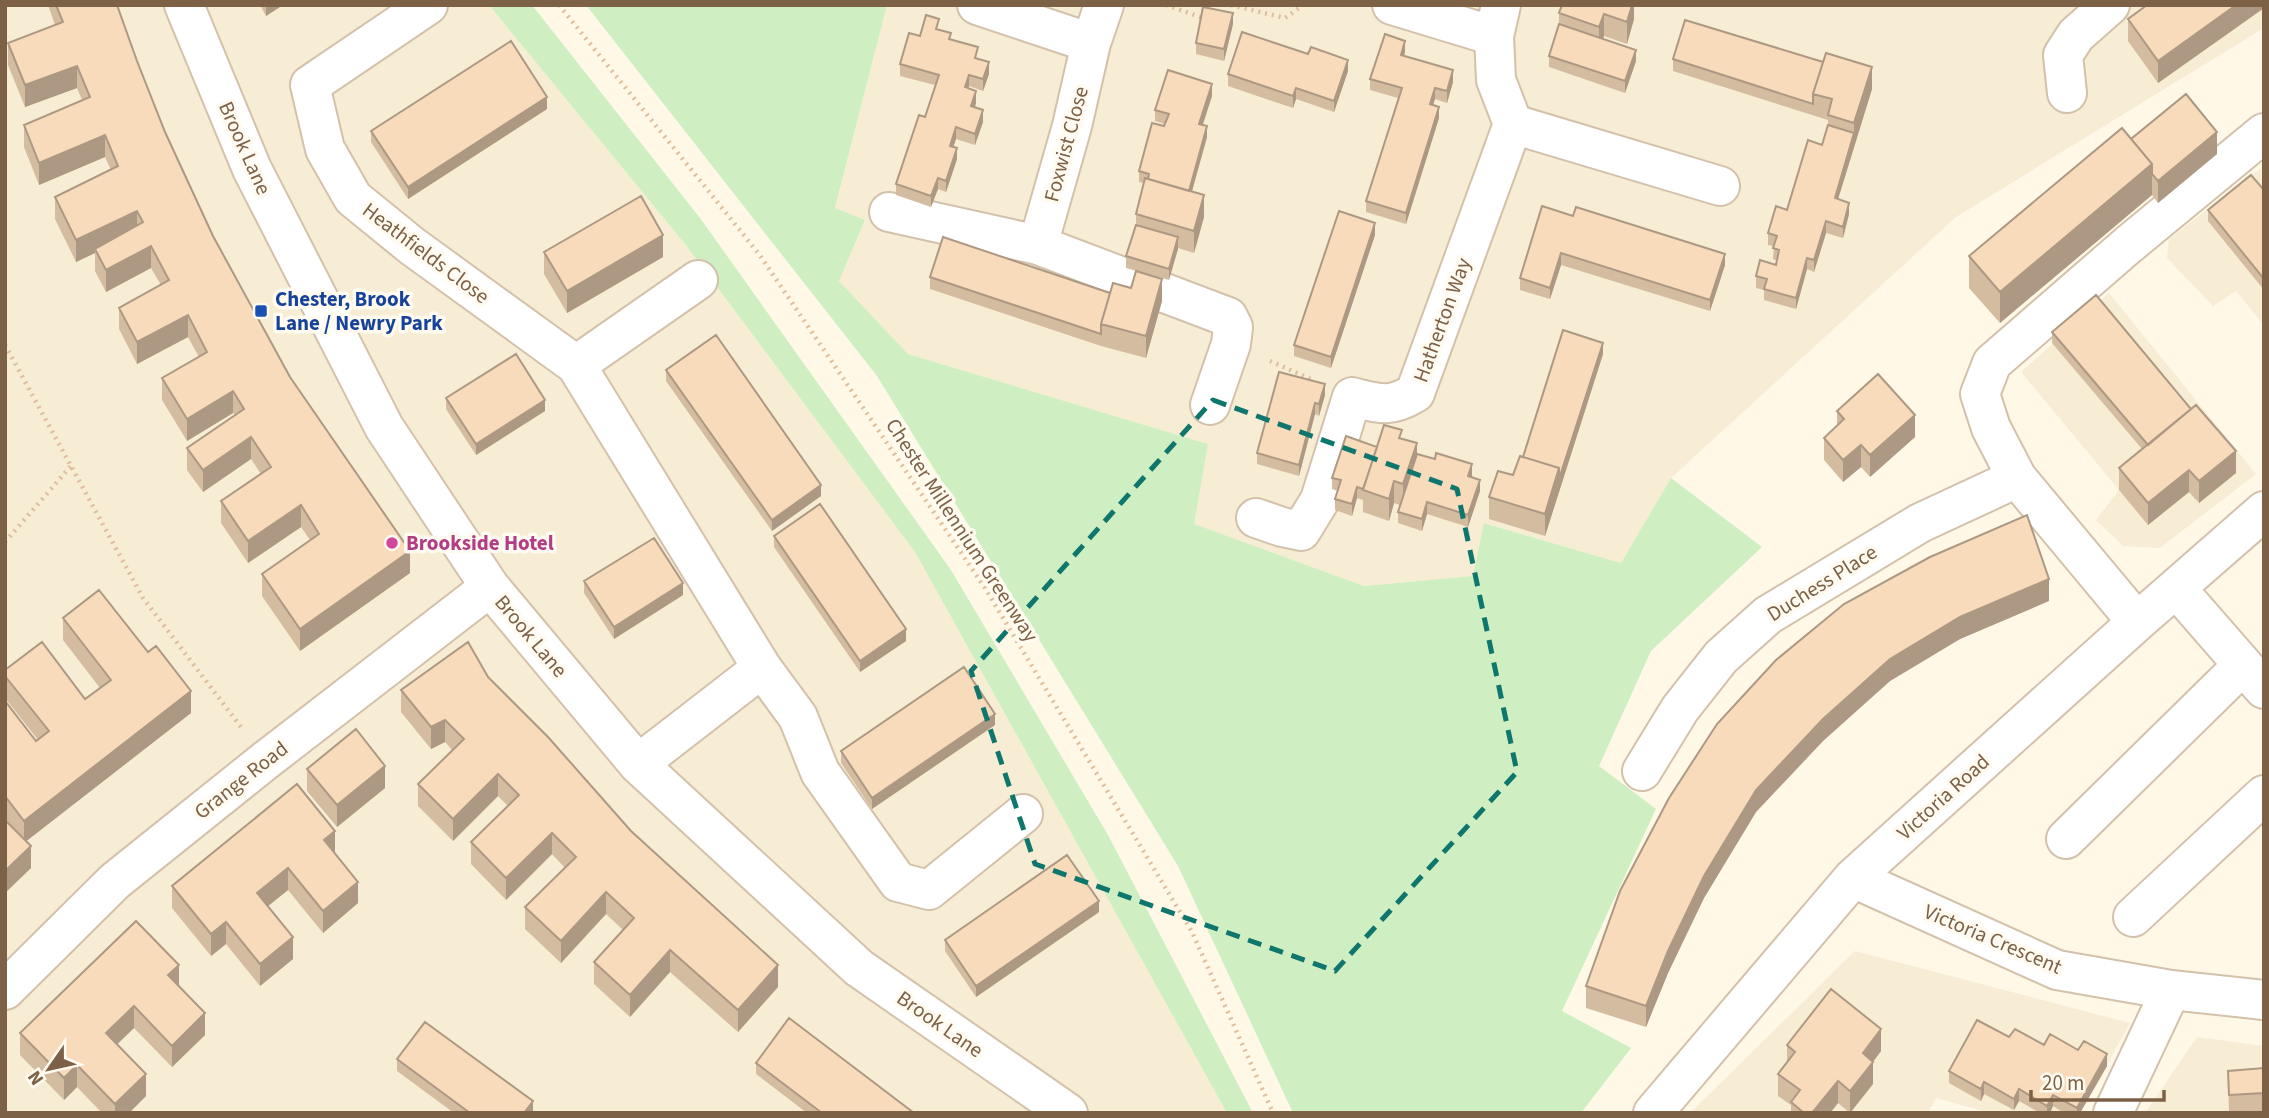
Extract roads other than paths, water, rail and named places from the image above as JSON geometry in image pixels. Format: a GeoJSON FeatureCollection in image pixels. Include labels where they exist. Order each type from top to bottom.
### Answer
{"type":"FeatureCollection","features":[{"type":"Feature","properties":{"kind":"street","name":"Brook Lane"},"geometry":{"type":"LineString","coordinates":[[184,5],[252,169],[384,427],[490,587],[638,764],[859,968],[1068,1113]]}},
{"type":"Feature","properties":{"kind":"street","name":"Heathfields Close"},"geometry":{"type":"LineString","coordinates":[[429,5],[310,85],[325,149],[354,198],[412,246],[576,365],[762,668],[798,717],[820,772],[898,881],[929,890],[1023,814]]}},
{"type":"Feature","properties":{"kind":"street"},"geometry":{"type":"LineString","coordinates":[[977,5],[1091,43]]}},
{"type":"Feature","properties":{"kind":"street","name":"Foxwist Close"},"geometry":{"type":"LineString","coordinates":[[1038,245],[1072,126],[1091,43],[1104,5]]}},
{"type":"Feature","properties":{"kind":"street"},"geometry":{"type":"LineString","coordinates":[[1392,5],[1497,21],[1496,79],[1513,124],[1720,186]]}},
{"type":"Feature","properties":{"kind":"street"},"geometry":{"type":"LineString","coordinates":[[2067,93],[2063,55],[2076,35],[2110,5]]}},
{"type":"Feature","properties":{"kind":"street","name":"Hatherton Way"},"geometry":{"type":"LineString","coordinates":[[1256,518],[1301,531],[1320,500],[1352,397],[1374,403],[1397,403],[1415,393],[1513,124]]}},
{"type":"Feature","properties":{"kind":"street"},"geometry":{"type":"LineString","coordinates":[[2137,622],[2017,478],[1991,428],[1980,394],[1992,363],[2128,244],[2264,134]]}},
{"type":"Feature","properties":{"kind":"street"},"geometry":{"type":"LineString","coordinates":[[889,212],[1038,245],[1228,317],[1233,327],[1231,344],[1210,405]]}},
{"type":"Feature","properties":{"kind":"street"},"geometry":{"type":"LineString","coordinates":[[576,365],[698,280]]}},
{"type":"Feature","properties":{"kind":"street","name":"Duchess Place"},"geometry":{"type":"LineString","coordinates":[[1642,771],[1680,709],[1721,657],[1768,615],[1920,523],[2017,478]]}},
{"type":"Feature","properties":{"kind":"street","name":"Victoria Road"},"geometry":{"type":"LineString","coordinates":[[1653,1113],[1853,878],[2264,511]]}},
{"type":"Feature","properties":{"kind":"street","name":"Grange Road"},"geometry":{"type":"LineString","coordinates":[[5,990],[115,881],[490,587]]}},
{"type":"Feature","properties":{"kind":"street"},"geometry":{"type":"LineString","coordinates":[[2066,839],[2253,678],[2176,588]]}},
{"type":"Feature","properties":{"kind":"street"},"geometry":{"type":"LineString","coordinates":[[638,764],[762,668]]}},
{"type":"Feature","properties":{"kind":"street"},"geometry":{"type":"LineString","coordinates":[[2133,917],[2264,796]]}},
{"type":"Feature","properties":{"kind":"street","name":"Victoria Crescent"},"geometry":{"type":"LineString","coordinates":[[1853,878],[2057,970],[2171,990],[2264,1000]]}},
{"type":"Feature","properties":{"kind":"street"},"geometry":{"type":"LineString","coordinates":[[2113,1113],[2171,990]]}},
{"type":"Feature","properties":{"kind":"place","name":"Chester, Brook Lane / Newry Park"},"geometry":{"type":"Point","coordinates":[261,311]}},
{"type":"Feature","properties":{"kind":"place","name":"Brookside Hotel"},"geometry":{"type":"Point","coordinates":[392,543]}}]}
